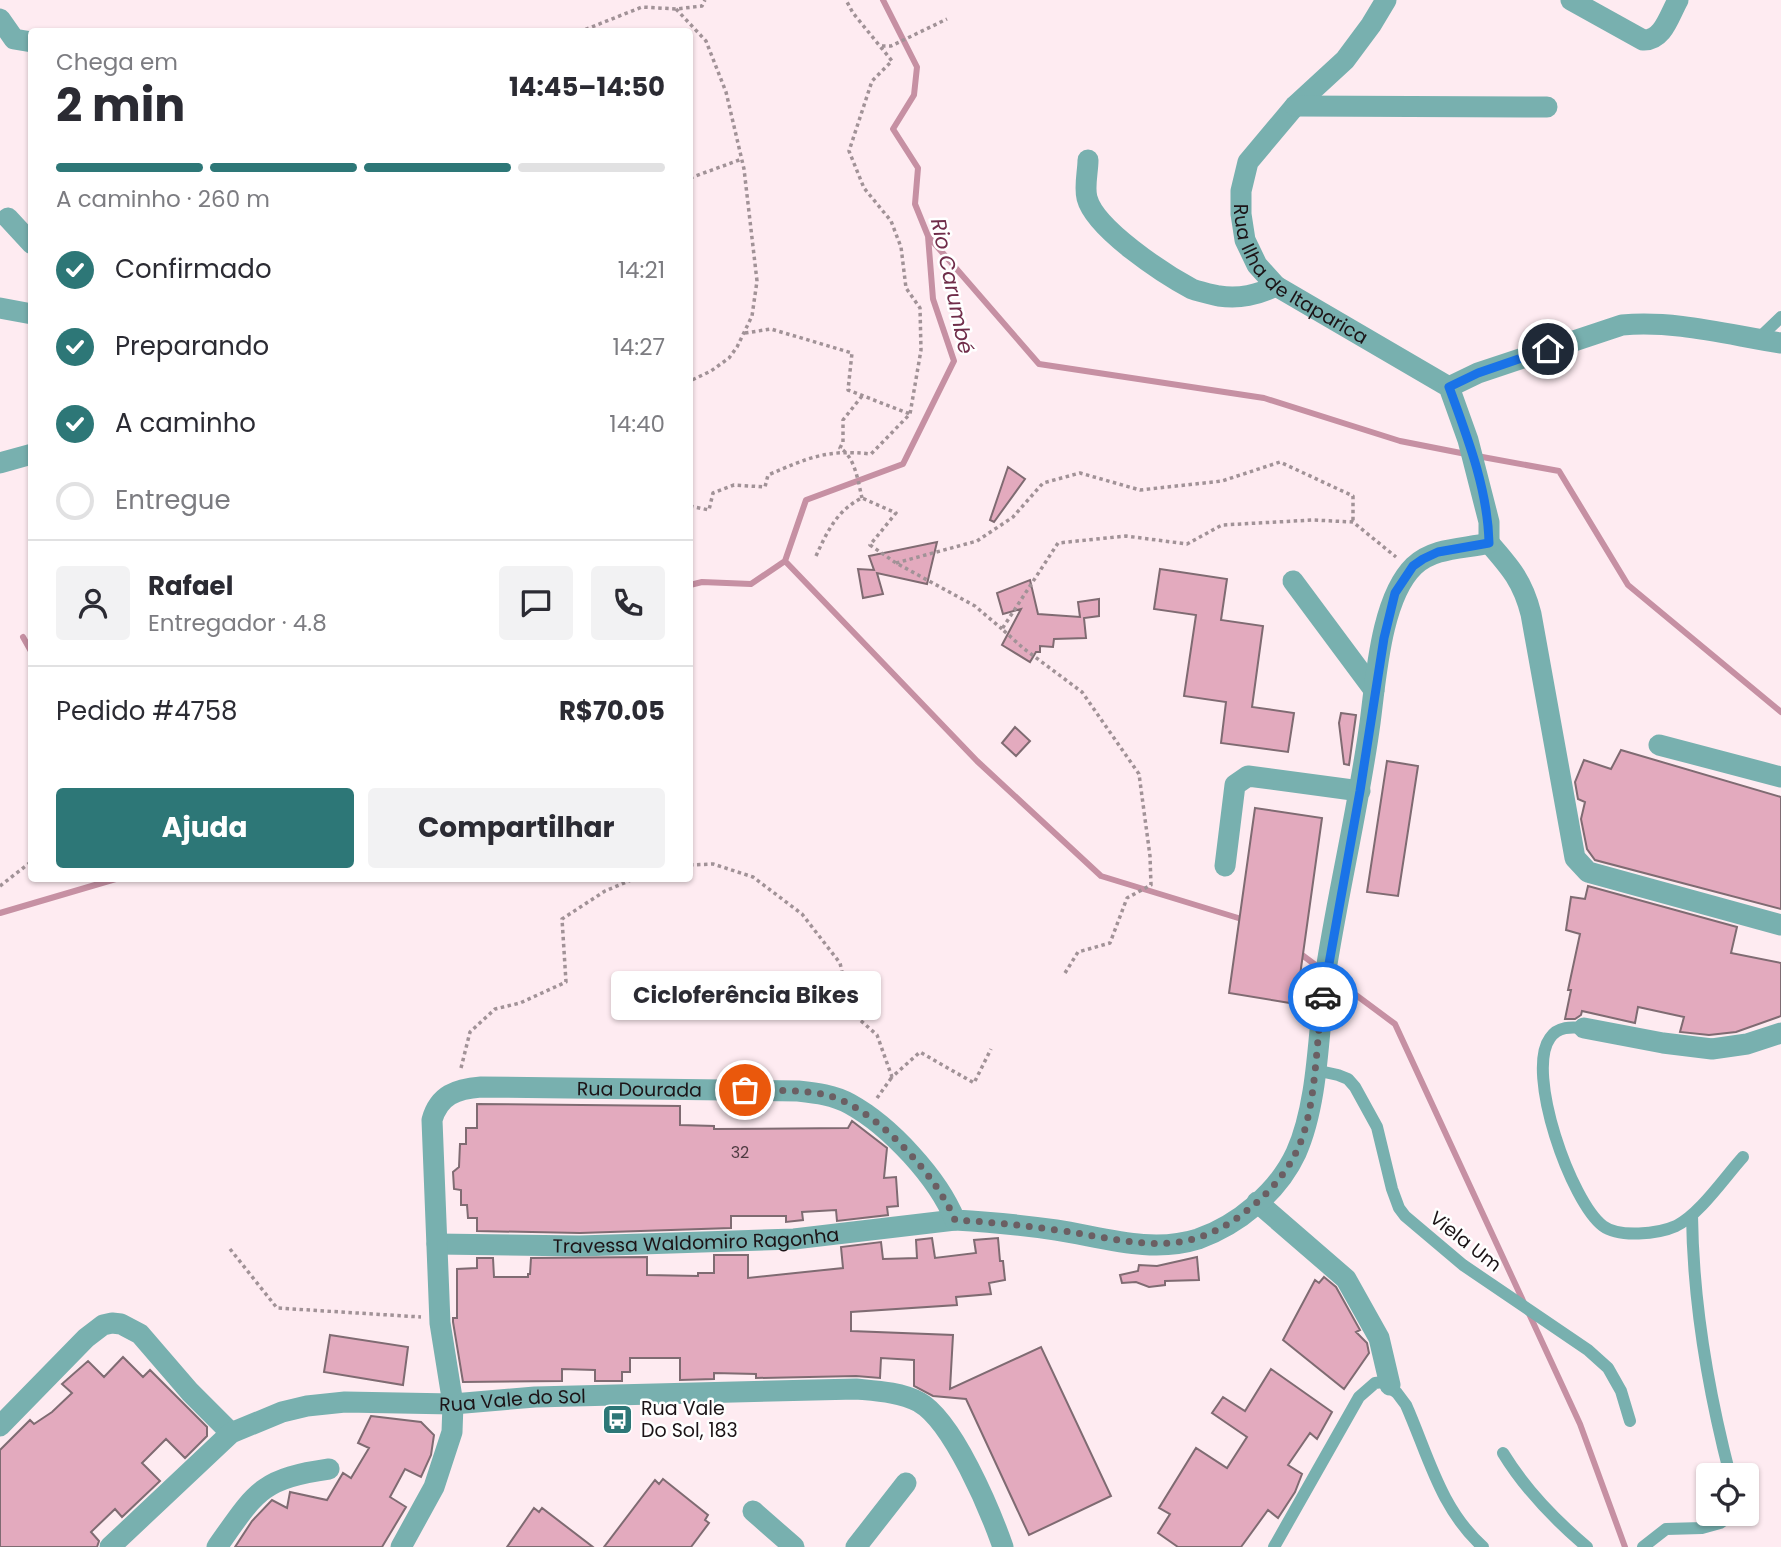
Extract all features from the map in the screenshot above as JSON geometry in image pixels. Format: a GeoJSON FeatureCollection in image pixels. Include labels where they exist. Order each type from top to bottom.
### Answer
{"type":"FeatureCollection","features":[{"type":"Feature","properties":{"kind":"street","name":"Rua Ilha de Itaparica"},"geometry":{"type":"LineString","coordinates":[[1386,0],[1345,60],[1295,106],[1248,162],[1241,191],[1245,240],[1257,265],[1276,286],[1449,387]]}},
{"type":"Feature","properties":{"kind":"street"},"geometry":{"type":"LineString","coordinates":[[1571,0],[1643,40],[1652,40],[1659,35],[1678,0]]}},
{"type":"Feature","properties":{"kind":"street"},"geometry":{"type":"LineString","coordinates":[[0,19],[14,39],[28,41]]}},
{"type":"Feature","properties":{"kind":"street"},"geometry":{"type":"LineString","coordinates":[[1295,106],[1547,107]]}},
{"type":"Feature","properties":{"kind":"street"},"geometry":{"type":"LineString","coordinates":[[1088,160],[1087,198],[1095,212],[1111,233],[1145,259],[1194,290],[1221,296],[1254,296],[1276,286]]}},
{"type":"Feature","properties":{"kind":"street"},"geometry":{"type":"LineString","coordinates":[[8,218],[28,240]]}},
{"type":"Feature","properties":{"kind":"street"},"geometry":{"type":"LineString","coordinates":[[0,308],[28,313]]}},
{"type":"Feature","properties":{"kind":"street"},"geometry":{"type":"LineString","coordinates":[[1781,343],[1643,323],[1622,325],[1478,373],[1449,387],[1468,440],[1489,522],[1489,543],[1515,573],[1525,590],[1576,859],[1588,872],[1781,925]]}},
{"type":"Feature","properties":{"kind":"street"},"geometry":{"type":"LineString","coordinates":[[0,463],[28,455]]}},
{"type":"Feature","properties":{"kind":"street"},"geometry":{"type":"LineString","coordinates":[[955,1220],[1018,1224],[1126,1243],[1177,1244],[1222,1228],[1257,1202],[1282,1175],[1296,1154],[1305,1129],[1315,1070],[1327,962],[1360,791],[1388,612],[1395,593],[1412,569],[1423,559],[1438,552],[1489,543]]}},
{"type":"Feature","properties":{"kind":"street"},"geometry":{"type":"LineString","coordinates":[[1293,581],[1374,690]]}},
{"type":"Feature","properties":{"kind":"street"},"geometry":{"type":"LineString","coordinates":[[1660,745],[1781,777]]}},
{"type":"Feature","properties":{"kind":"street"},"geometry":{"type":"LineString","coordinates":[[1225,866],[1235,785],[1248,776],[1360,791]]}},
{"type":"Feature","properties":{"kind":"street"},"geometry":{"type":"LineString","coordinates":[[1584,1028],[1712,1049],[1746,1044],[1781,1033]]}},
{"type":"Feature","properties":{"kind":"street","name":"Rua Dourada"},"geometry":{"type":"LineString","coordinates":[[456,1091],[481,1087],[798,1091],[828,1095],[850,1104],[876,1122],[900,1144],[935,1183],[947,1200],[955,1220]]}},
{"type":"Feature","properties":{"kind":"street"},"geometry":{"type":"LineString","coordinates":[[401,1547],[434,1487],[452,1432],[453,1404],[440,1318],[432,1120],[439,1102],[456,1091]]}},
{"type":"Feature","properties":{"kind":"street"},"geometry":{"type":"LineString","coordinates":[[1257,1202],[1346,1279],[1379,1338],[1386,1384]]}},
{"type":"Feature","properties":{"kind":"street","name":"Travessa Waldomiro Ragonha"},"geometry":{"type":"LineString","coordinates":[[438,1244],[580,1246],[794,1240],[955,1220]]}},
{"type":"Feature","properties":{"kind":"street"},"geometry":{"type":"LineString","coordinates":[[0,1426],[86,1338],[103,1325],[111,1323],[121,1324],[140,1334],[190,1392],[231,1433]]}},
{"type":"Feature","properties":{"kind":"street","name":"Rua Vale do Sol"},"geometry":{"type":"LineString","coordinates":[[110,1547],[231,1433],[255,1422],[307,1406],[366,1402],[453,1404],[535,1397],[856,1389],[901,1395],[921,1403],[937,1417],[951,1434],[963,1456],[1003,1547]]}},
{"type":"Feature","properties":{"kind":"street"},"geometry":{"type":"LineString","coordinates":[[217,1547],[257,1494],[295,1474],[329,1469]]}},
{"type":"Feature","properties":{"kind":"street"},"geometry":{"type":"LineString","coordinates":[[856,1547],[906,1483]]}},
{"type":"Feature","properties":{"kind":"street"},"geometry":{"type":"LineString","coordinates":[[753,1511],[794,1547]]}},
{"type":"Feature","properties":{"kind":"lane"},"geometry":{"type":"LineString","coordinates":[[1757,340],[1781,317]]}},
{"type":"Feature","properties":{"kind":"lane"},"geometry":{"type":"LineString","coordinates":[[1584,1028],[1568,1027],[1559,1030],[1548,1040],[1543,1057],[1542,1081],[1547,1108],[1567,1166],[1584,1203],[1599,1222],[1612,1231],[1646,1233],[1677,1225],[1692,1215],[1742,1157]]}},
{"type":"Feature","properties":{"kind":"lane","name":"Viela Um"},"geometry":{"type":"LineString","coordinates":[[1315,1070],[1348,1079],[1355,1087],[1377,1127],[1392,1189],[1405,1216],[1475,1274],[1588,1350],[1608,1368],[1622,1391],[1630,1421]]}},
{"type":"Feature","properties":{"kind":"lane"},"geometry":{"type":"LineString","coordinates":[[1692,1215],[1699,1323],[1714,1412],[1727,1463]]}},
{"type":"Feature","properties":{"kind":"lane"},"geometry":{"type":"LineString","coordinates":[[1274,1547],[1359,1396],[1375,1383],[1386,1384],[1406,1405],[1452,1513],[1467,1533],[1483,1547]]}},
{"type":"Feature","properties":{"kind":"lane"},"geometry":{"type":"LineString","coordinates":[[1503,1453],[1515,1472],[1549,1511],[1587,1547]]}},
{"type":"Feature","properties":{"kind":"lane"},"geometry":{"type":"LineString","coordinates":[[1643,1547],[1666,1530],[1709,1526]]}},
{"type":"Feature","properties":{"kind":"path"},"geometry":{"type":"LineString","coordinates":[[589,28],[642,7],[676,9],[702,6],[705,0]]}},
{"type":"Feature","properties":{"kind":"path"},"geometry":{"type":"LineString","coordinates":[[693,507],[709,510],[713,493],[734,485],[765,487],[768,475],[815,456],[846,452],[870,454],[910,414],[921,350],[920,308],[906,288],[901,247],[891,221],[864,188],[849,151],[872,81],[892,61],[853,13],[846,0]]}},
{"type":"Feature","properties":{"kind":"path"},"geometry":{"type":"LineString","coordinates":[[676,9],[706,41],[726,92],[742,159],[757,281],[752,316],[729,358],[693,380]]}},
{"type":"Feature","properties":{"kind":"path"},"geometry":{"type":"LineString","coordinates":[[882,46],[891,46],[947,19]]}},
{"type":"Feature","properties":{"kind":"path"},"geometry":{"type":"LineString","coordinates":[[693,177],[742,159]]}},
{"type":"Feature","properties":{"kind":"path"},"geometry":{"type":"LineString","coordinates":[[744,333],[771,330],[852,353],[848,390],[910,414]]}},
{"type":"Feature","properties":{"kind":"path"},"geometry":{"type":"LineString","coordinates":[[862,396],[843,420],[843,442],[840,448],[852,461],[862,498]]}},
{"type":"Feature","properties":{"kind":"path"},"geometry":{"type":"LineString","coordinates":[[897,563],[977,541],[1013,517],[1043,484],[1080,472],[1140,490],[1222,481],[1280,462],[1353,496],[1353,522]]}},
{"type":"Feature","properties":{"kind":"path"},"geometry":{"type":"LineString","coordinates":[[816,556],[830,526],[848,504],[862,498],[896,513],[870,545],[975,606],[1023,648],[1082,692],[1139,774],[1150,856],[1151,885],[1127,898],[1110,943],[1078,952],[1065,973]]}},
{"type":"Feature","properties":{"kind":"path"},"geometry":{"type":"LineString","coordinates":[[1002,629],[1058,543],[1126,536],[1187,544],[1222,525],[1313,520],[1353,522],[1412,569]]}},
{"type":"Feature","properties":{"kind":"path"},"geometry":{"type":"LineString","coordinates":[[0,886],[28,864]]}},
{"type":"Feature","properties":{"kind":"path"},"geometry":{"type":"LineString","coordinates":[[693,865],[713,864],[753,877],[802,914],[840,963],[852,1012],[877,1035],[891,1077],[920,1052],[974,1083],[991,1049]]}},
{"type":"Feature","properties":{"kind":"path"},"geometry":{"type":"LineString","coordinates":[[456,1091],[470,1032],[495,1009],[520,1003],[566,982],[562,919],[605,891],[626,882]]}},
{"type":"Feature","properties":{"kind":"path"},"geometry":{"type":"LineString","coordinates":[[230,1249],[277,1308],[440,1318]]}},
{"type":"Feature","properties":{"kind":"building"},"geometry":{"type":"Polygon","coordinates":[[[1008,467],[1025,479],[994,522],[990,520],[1008,467]]]}},
{"type":"Feature","properties":{"kind":"building"},"geometry":{"type":"Polygon","coordinates":[[[937,542],[927,584],[877,573],[883,594],[863,598],[858,569],[874,570],[869,556],[937,542]]]}},
{"type":"Feature","properties":{"kind":"building"},"geometry":{"type":"Polygon","coordinates":[[[1160,569],[1227,579],[1221,620],[1263,626],[1252,707],[1294,713],[1288,752],[1221,743],[1226,702],[1184,696],[1196,615],[1154,609],[1160,569]]]}},
{"type":"Feature","properties":{"kind":"building"},"geometry":{"type":"Polygon","coordinates":[[[1030,580],[1038,614],[1080,617],[1078,602],[1099,599],[1099,616],[1084,618],[1086,638],[1054,639],[1053,647],[1040,646],[1040,652],[1036,652],[1030,662],[1002,645],[1021,609],[1003,614],[997,593],[1030,580]]]}},
{"type":"Feature","properties":{"kind":"building"},"geometry":{"type":"Polygon","coordinates":[[[1341,713],[1356,715],[1349,765],[1344,764],[1339,723],[1341,713]]]}},
{"type":"Feature","properties":{"kind":"building"},"geometry":{"type":"Polygon","coordinates":[[[1015,727],[1030,741],[1016,756],[1002,743],[1015,727]]]}},
{"type":"Feature","properties":{"kind":"building"},"geometry":{"type":"Polygon","coordinates":[[[1621,750],[1781,797],[1781,909],[1595,860],[1587,849],[1581,819],[1585,802],[1578,799],[1575,782],[1584,760],[1611,769],[1621,750]]]}},
{"type":"Feature","properties":{"kind":"building"},"geometry":{"type":"Polygon","coordinates":[[[1387,761],[1418,766],[1398,896],[1367,892],[1387,761]]]}},
{"type":"Feature","properties":{"kind":"building"},"geometry":{"type":"Polygon","coordinates":[[[1255,808],[1322,818],[1296,1004],[1229,993],[1255,808]]]}},
{"type":"Feature","properties":{"kind":"building"},"geometry":{"type":"Polygon","coordinates":[[[1588,886],[1737,927],[1731,953],[1781,963],[1781,1016],[1736,1032],[1709,1035],[1680,1032],[1684,1017],[1638,1007],[1635,1023],[1582,1011],[1575,1019],[1565,1019],[1580,934],[1566,930],[1571,897],[1585,899],[1588,886]]]}},
{"type":"Feature","properties":{"kind":"building"},"geometry":{"type":"Polygon","coordinates":[[[477,1104],[680,1106],[680,1125],[714,1126],[714,1129],[848,1128],[852,1121],[887,1148],[884,1178],[896,1177],[898,1206],[887,1207],[888,1215],[837,1221],[836,1210],[802,1212],[803,1220],[786,1222],[786,1216],[731,1216],[731,1228],[580,1233],[477,1231],[477,1218],[468,1218],[467,1205],[461,1205],[461,1190],[454,1189],[453,1172],[459,1167],[460,1144],[466,1144],[466,1128],[477,1128],[477,1104]]]}},
{"type":"Feature","properties":{"kind":"building"},"geometry":{"type":"Polygon","coordinates":[[[932,1238],[935,1258],[976,1253],[974,1240],[998,1238],[1005,1280],[989,1283],[991,1294],[956,1297],[957,1305],[851,1312],[851,1331],[953,1335],[950,1389],[1041,1347],[1111,1496],[1029,1535],[966,1399],[933,1396],[914,1386],[914,1360],[881,1358],[880,1378],[756,1378],[756,1374],[714,1373],[714,1379],[680,1380],[680,1358],[630,1358],[630,1372],[622,1372],[622,1381],[595,1381],[595,1370],[562,1369],[562,1381],[463,1382],[453,1322],[453,1318],[457,1318],[457,1269],[477,1268],[477,1258],[493,1258],[494,1277],[528,1277],[531,1258],[647,1257],[647,1275],[698,1276],[698,1273],[714,1273],[714,1255],[748,1255],[748,1278],[843,1268],[841,1247],[881,1242],[883,1259],[917,1258],[916,1240],[932,1238]]]}},
{"type":"Feature","properties":{"kind":"building"},"geometry":{"type":"Polygon","coordinates":[[[1197,1257],[1199,1280],[1165,1281],[1165,1285],[1149,1287],[1136,1282],[1122,1283],[1120,1275],[1138,1271],[1139,1265],[1157,1266],[1197,1257]]]}},
{"type":"Feature","properties":{"kind":"building"},"geometry":{"type":"Polygon","coordinates":[[[1324,1277],[1336,1287],[1360,1330],[1356,1332],[1367,1343],[1369,1353],[1344,1389],[1283,1340],[1315,1280],[1319,1283],[1324,1277]]]}},
{"type":"Feature","properties":{"kind":"building"},"geometry":{"type":"Polygon","coordinates":[[[330,1335],[408,1347],[403,1385],[324,1372],[330,1335]]]}},
{"type":"Feature","properties":{"kind":"building"},"geometry":{"type":"Polygon","coordinates":[[[123,1357],[143,1377],[150,1370],[207,1427],[207,1436],[185,1458],[166,1439],[142,1463],[160,1481],[122,1517],[115,1509],[91,1532],[99,1541],[97,1547],[0,1547],[0,1450],[30,1420],[34,1424],[72,1393],[62,1384],[88,1361],[104,1377],[123,1357]]]}},
{"type":"Feature","properties":{"kind":"building"},"geometry":{"type":"Polygon","coordinates":[[[1271,1369],[1332,1412],[1317,1439],[1310,1433],[1288,1465],[1302,1474],[1295,1492],[1278,1518],[1268,1510],[1241,1547],[1178,1547],[1158,1533],[1170,1514],[1159,1508],[1196,1448],[1227,1468],[1247,1437],[1212,1413],[1223,1397],[1245,1411],[1271,1369]]]}},
{"type":"Feature","properties":{"kind":"building"},"geometry":{"type":"Polygon","coordinates":[[[371,1416],[421,1422],[434,1435],[431,1455],[421,1477],[405,1469],[390,1497],[406,1507],[382,1547],[235,1547],[252,1521],[272,1500],[287,1508],[290,1492],[327,1500],[343,1473],[351,1478],[369,1448],[358,1443],[371,1416]]]}},
{"type":"Feature","properties":{"kind":"building"},"geometry":{"type":"Polygon","coordinates":[[[663,1479],[708,1515],[705,1520],[709,1523],[691,1547],[604,1547],[655,1480],[659,1484],[663,1479]]]}},
{"type":"Feature","properties":{"kind":"building"},"geometry":{"type":"Polygon","coordinates":[[[534,1508],[539,1512],[542,1508],[593,1547],[507,1547],[534,1508]]]}},
{"type":"Feature","properties":{"kind":"waterway","name":"Rio Carumbé"},"geometry":{"type":"LineString","coordinates":[[785,561],[806,500],[903,464],[954,361],[933,299],[928,236],[915,204],[918,168],[893,129],[914,95],[917,67],[883,0]]}},
{"type":"Feature","properties":{"kind":"waterway"},"geometry":{"type":"LineString","coordinates":[[928,236],[1039,364],[1264,398],[1400,441],[1466,454]]}},
{"type":"Feature","properties":{"kind":"waterway"},"geometry":{"type":"LineString","coordinates":[[1477,456],[1559,471],[1628,585],[1781,712]]}},
{"type":"Feature","properties":{"kind":"waterway"},"geometry":{"type":"LineString","coordinates":[[785,561],[977,761],[1101,876],[1248,921]]}},
{"type":"Feature","properties":{"kind":"waterway"},"geometry":{"type":"LineString","coordinates":[[693,584],[702,582],[751,584],[785,561]]}},
{"type":"Feature","properties":{"kind":"waterway"},"geometry":{"type":"LineString","coordinates":[[23,637],[28,646]]}},
{"type":"Feature","properties":{"kind":"waterway"},"geometry":{"type":"LineString","coordinates":[[0,913],[105,882]]}},
{"type":"Feature","properties":{"kind":"waterway"},"geometry":{"type":"LineString","coordinates":[[1298,952],[1395,1024],[1580,1424],[1625,1547]]}},
{"type":"Feature","properties":{"kind":"way so far"},"geometry":{"type":"LineString","coordinates":[[745,1090],[798,1091],[828,1095],[850,1104],[876,1122],[926,1172],[947,1200],[955,1220],[1018,1224],[1126,1243],[1177,1244],[1222,1228],[1245,1214],[1266,1195],[1296,1154],[1305,1129],[1311,1096],[1323,997]]}},
{"type":"Feature","properties":{"kind":"place","name":"Cicloferência Bikes"},"geometry":{"type":"Point","coordinates":[745,1090]}},
{"type":"Feature","properties":{"kind":"place","name":"Rua Vale Do Sol, 183"},"geometry":{"type":"Point","coordinates":[618,1419]}},
{"type":"Feature","properties":{"kind":"route"},"geometry":{"type":"LineString","coordinates":[[1323,997],[1327,962],[1360,791],[1388,612],[1403,579],[1413,566],[1423,559],[1438,552],[1489,543],[1489,522],[1466,432],[1449,387],[1478,373],[1548,349]]}}]}
